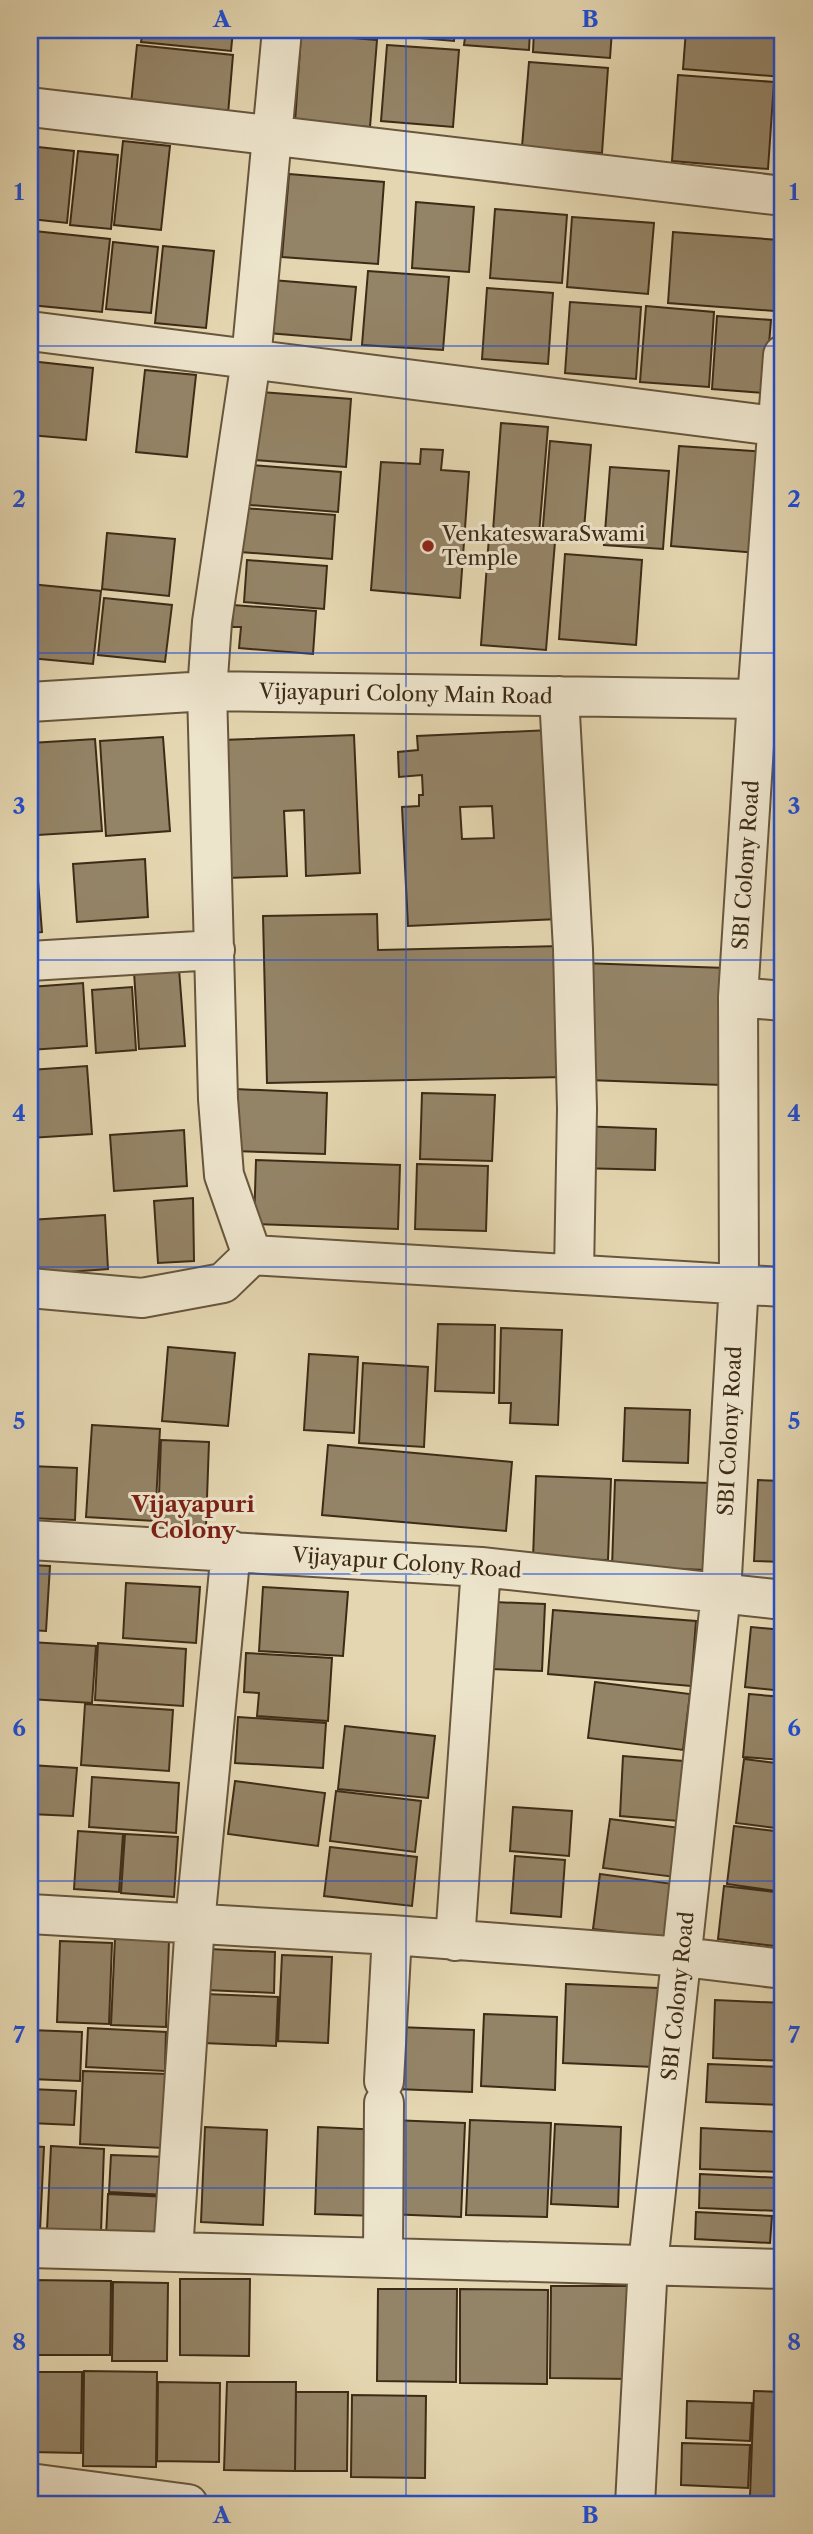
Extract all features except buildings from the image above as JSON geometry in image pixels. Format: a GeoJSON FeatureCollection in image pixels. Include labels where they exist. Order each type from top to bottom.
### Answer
{"type":"FeatureCollection","features":[{"type":"Feature","properties":{"kind":"street"},"geometry":{"type":"LineString","coordinates":[[252,1255],[224,1175],[218,1099],[207,691],[212,622],[251,359],[282,30]]}},
{"type":"Feature","properties":{"kind":"street"},"geometry":{"type":"LineString","coordinates":[[30,107],[783,197]]}},
{"type":"Feature","properties":{"kind":"street"},"geometry":{"type":"LineString","coordinates":[[30,331],[781,426]]}},
{"type":"Feature","properties":{"kind":"street","name":"SBI Colony Road"},"geometry":{"type":"LineString","coordinates":[[635,2504],[648,2264],[721,1593],[739,1283],[738,997],[770,700],[783,355]]}},
{"type":"Feature","properties":{"kind":"street","name":"Vijayapuri Colony Main Road"},"geometry":{"type":"LineString","coordinates":[[30,702],[207,691],[770,700]]}},
{"type":"Feature","properties":{"kind":"street"},"geometry":{"type":"LineString","coordinates":[[559,696],[573,949],[577,1109],[573,1273]]}},
{"type":"Feature","properties":{"kind":"street"},"geometry":{"type":"LineString","coordinates":[[30,961],[215,950]]}},
{"type":"Feature","properties":{"kind":"street"},"geometry":{"type":"LineString","coordinates":[[738,997],[783,1001]]}},
{"type":"Feature","properties":{"kind":"street"},"geometry":{"type":"LineString","coordinates":[[30,1288],[142,1298],[223,1283],[252,1255],[783,1287]]}},
{"type":"Feature","properties":{"kind":"street","name":"Vijayapur Colony Road"},"geometry":{"type":"LineString","coordinates":[[30,1540],[481,1567],[783,1600]]}},
{"type":"Feature","properties":{"kind":"street"},"geometry":{"type":"LineString","coordinates":[[173,2251],[195,1923],[231,1550]]}},
{"type":"Feature","properties":{"kind":"street"},"geometry":{"type":"LineString","coordinates":[[456,1941],[481,1567]]}},
{"type":"Feature","properties":{"kind":"street"},"geometry":{"type":"LineString","coordinates":[[30,1914],[392,1935],[683,1957],[783,1969]]}},
{"type":"Feature","properties":{"kind":"street"},"geometry":{"type":"LineString","coordinates":[[383,2257],[384,2092],[392,1935]]}},
{"type":"Feature","properties":{"kind":"street"},"geometry":{"type":"LineString","coordinates":[[30,2248],[783,2269]]}},
{"type":"Feature","properties":{"kind":"street"},"geometry":{"type":"LineString","coordinates":[[30,2483],[188,2504]]}},
{"type":"Feature","properties":{"kind":"place","name":"VenkateswaraSwami Temple"},"geometry":{"type":"Point","coordinates":[428,546]}},
{"type":"Feature","properties":{"kind":"district","name":"Vijayapuri Colony"},"geometry":{"type":"Point","coordinates":[193,1517]}}]}
